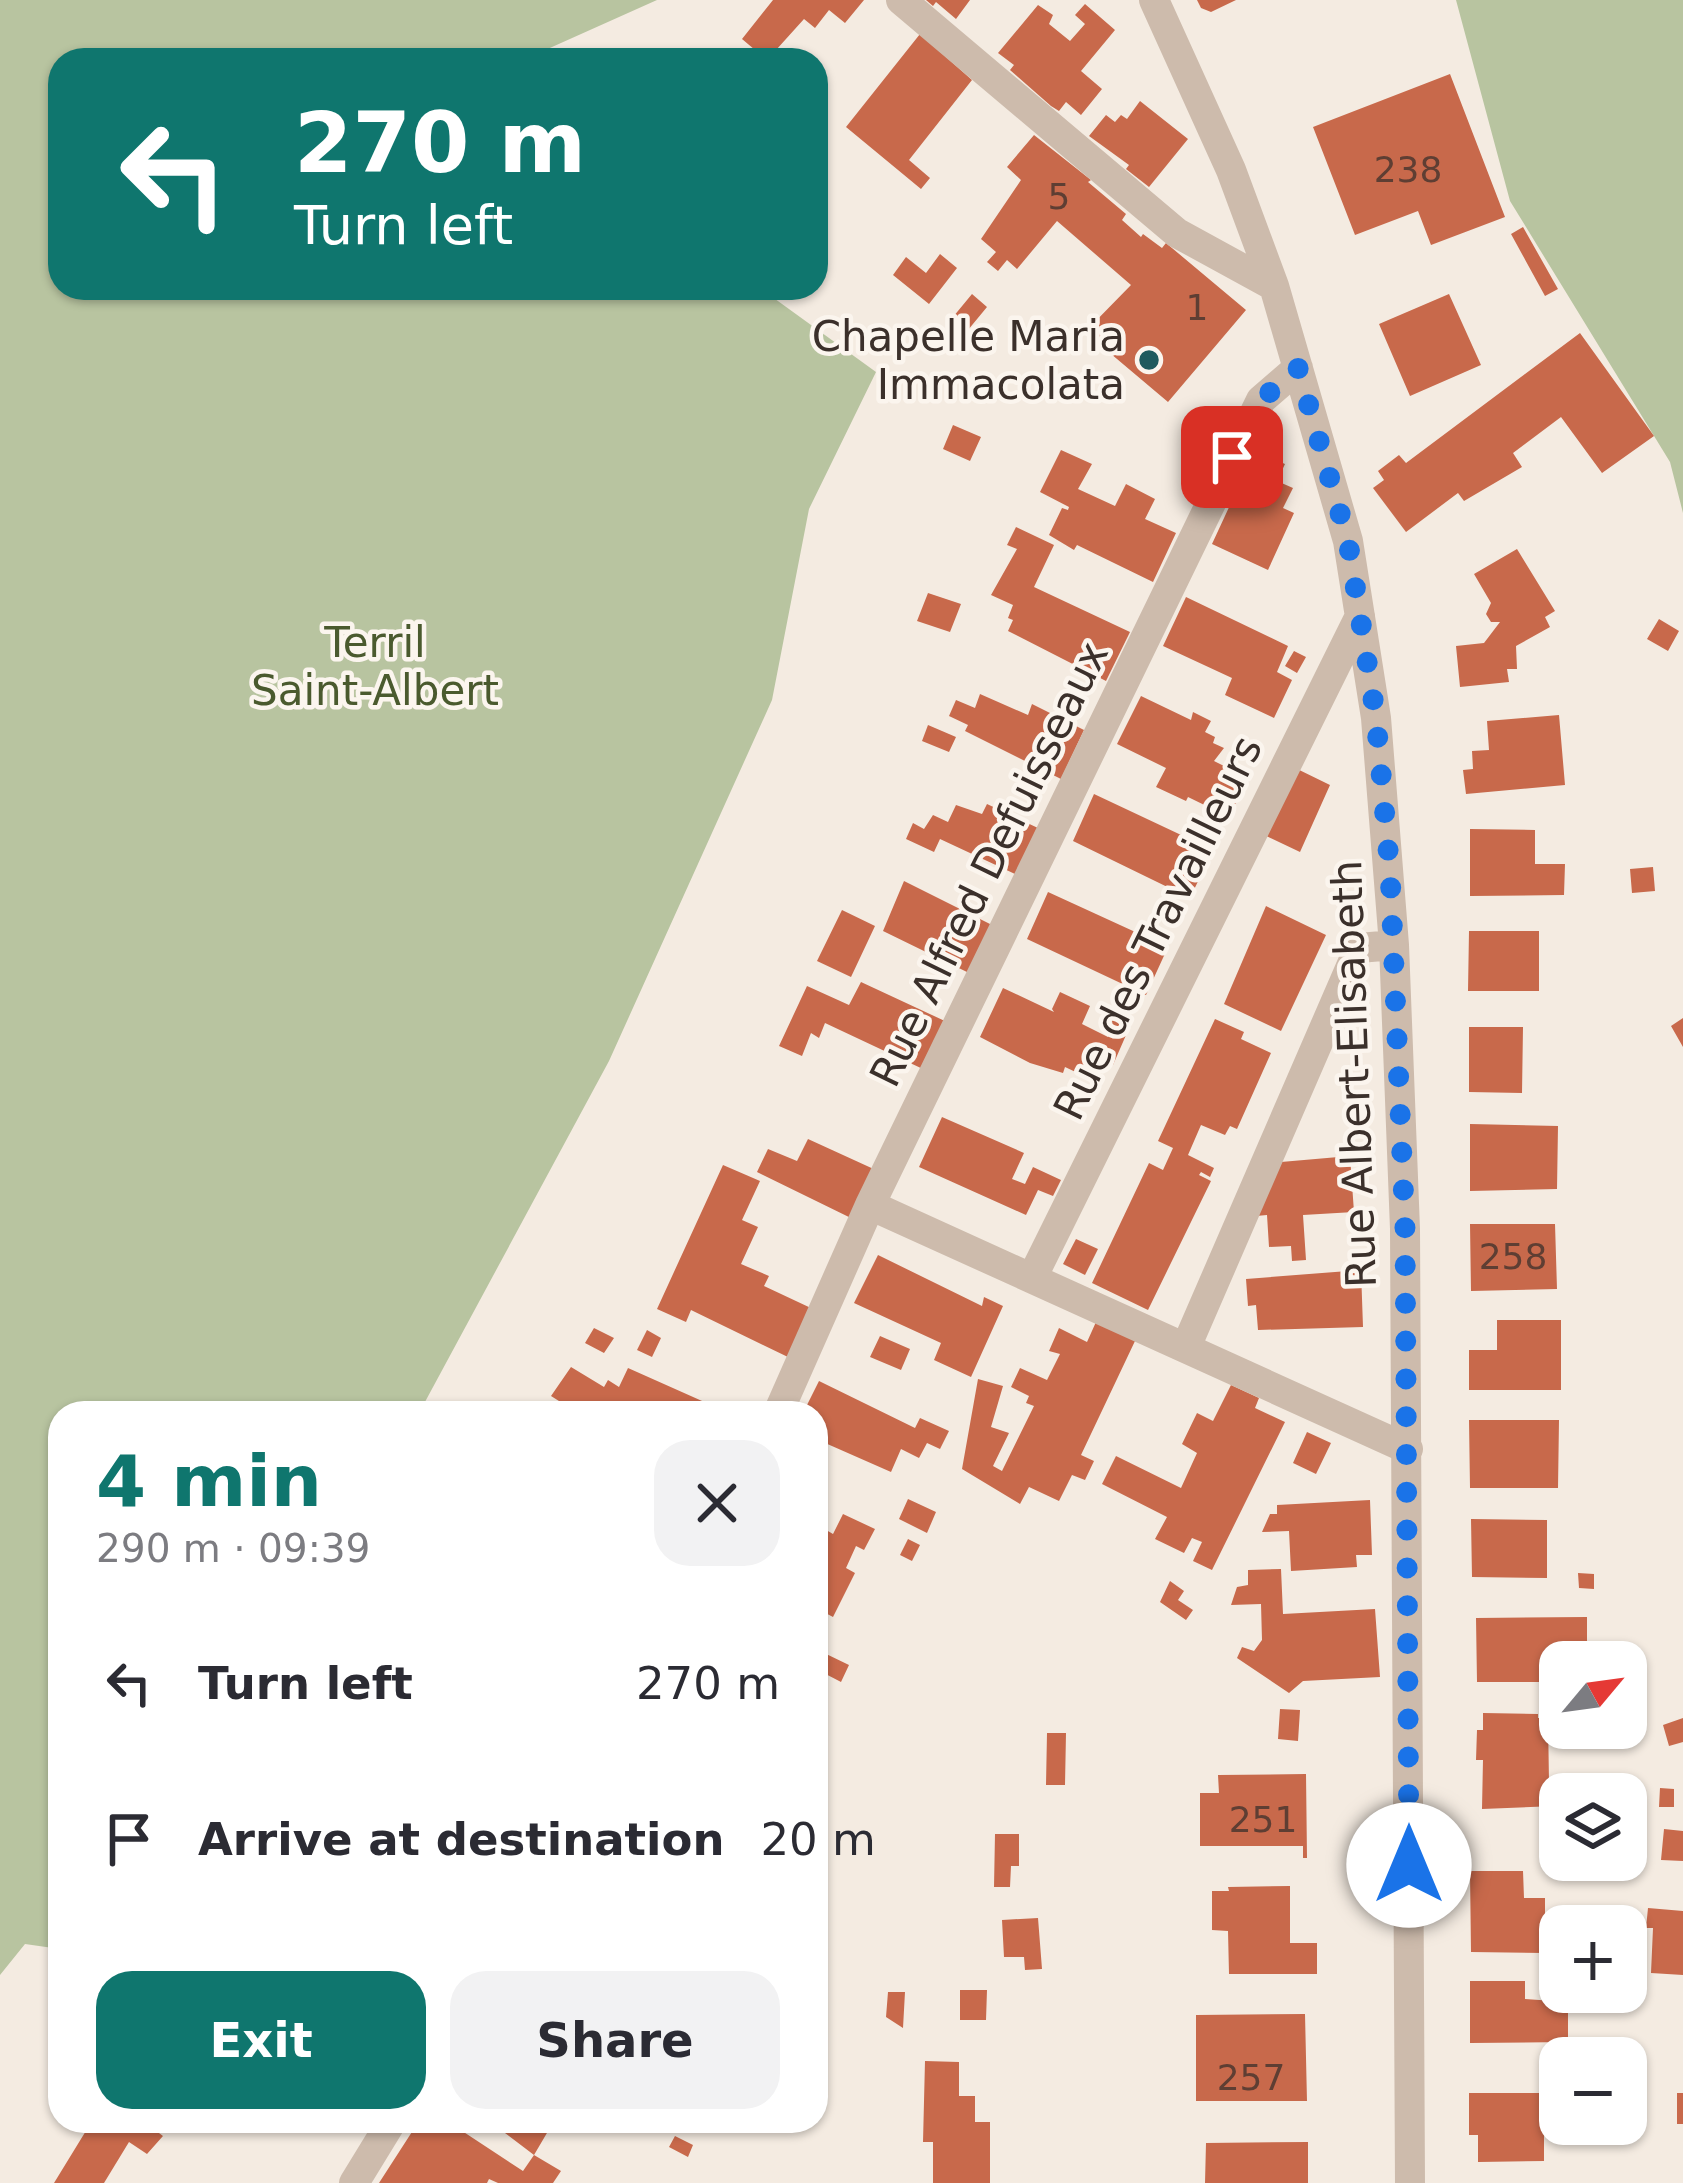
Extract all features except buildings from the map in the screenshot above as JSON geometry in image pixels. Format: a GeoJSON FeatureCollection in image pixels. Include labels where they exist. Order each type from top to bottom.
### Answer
{"type":"FeatureCollection","features":[{"type":"Feature","properties":{"kind":"street"},"geometry":{"type":"LineString","coordinates":[[901,0],[1177,233],[1274,286]]}},
{"type":"Feature","properties":{"kind":"street","name":"Rue Albert-Elisabeth"},"geometry":{"type":"LineString","coordinates":[[1154,0],[1231,170],[1274,286],[1348,541],[1376,718],[1394,944],[1408,1449],[1410,2183]]}},
{"type":"Feature","properties":{"kind":"street","name":"Rue Alfred Defuisseaux"},"geometry":{"type":"LineString","coordinates":[[783,1401],[870,1205],[1261,400],[1298,368]]}},
{"type":"Feature","properties":{"kind":"street","name":"Rue des Travailleurs"},"geometry":{"type":"LineString","coordinates":[[1032,1278],[1360,616]]}},
{"type":"Feature","properties":{"kind":"street"},"geometry":{"type":"LineString","coordinates":[[1186,1347],[1359,948],[1394,944]]}},
{"type":"Feature","properties":{"kind":"street"},"geometry":{"type":"LineString","coordinates":[[870,1205],[1408,1449]]}},
{"type":"Feature","properties":{"kind":"street"},"geometry":{"type":"LineString","coordinates":[[355,2183],[385,2133]]}},
{"type":"Feature","properties":{"kind":"green space","name":"Terril Saint-Albert"},"geometry":{"type":"Polygon","coordinates":[[[0,0],[657,0],[550,48],[48,48],[48,300],[777,300],[876,372],[809,509],[772,700],[609,1061],[425,1401],[48,1401],[48,1947],[25,1944],[0,1975],[0,0]]]}},
{"type":"Feature","properties":{"kind":"green space"},"geometry":{"type":"Polygon","coordinates":[[[1456,0],[1683,0],[1683,513],[1670,462],[1510,201],[1456,0]]]}},
{"type":"Feature","properties":{"kind":"place","name":"Chapelle Maria Immacolata"},"geometry":{"type":"Point","coordinates":[1149,360]}},
{"type":"Feature","properties":{"kind":"route"},"geometry":{"type":"LineString","coordinates":[[1232,457],[1261,400],[1298,368],[1348,541],[1376,718],[1390,871],[1405,1229],[1409,1865]]}}]}
